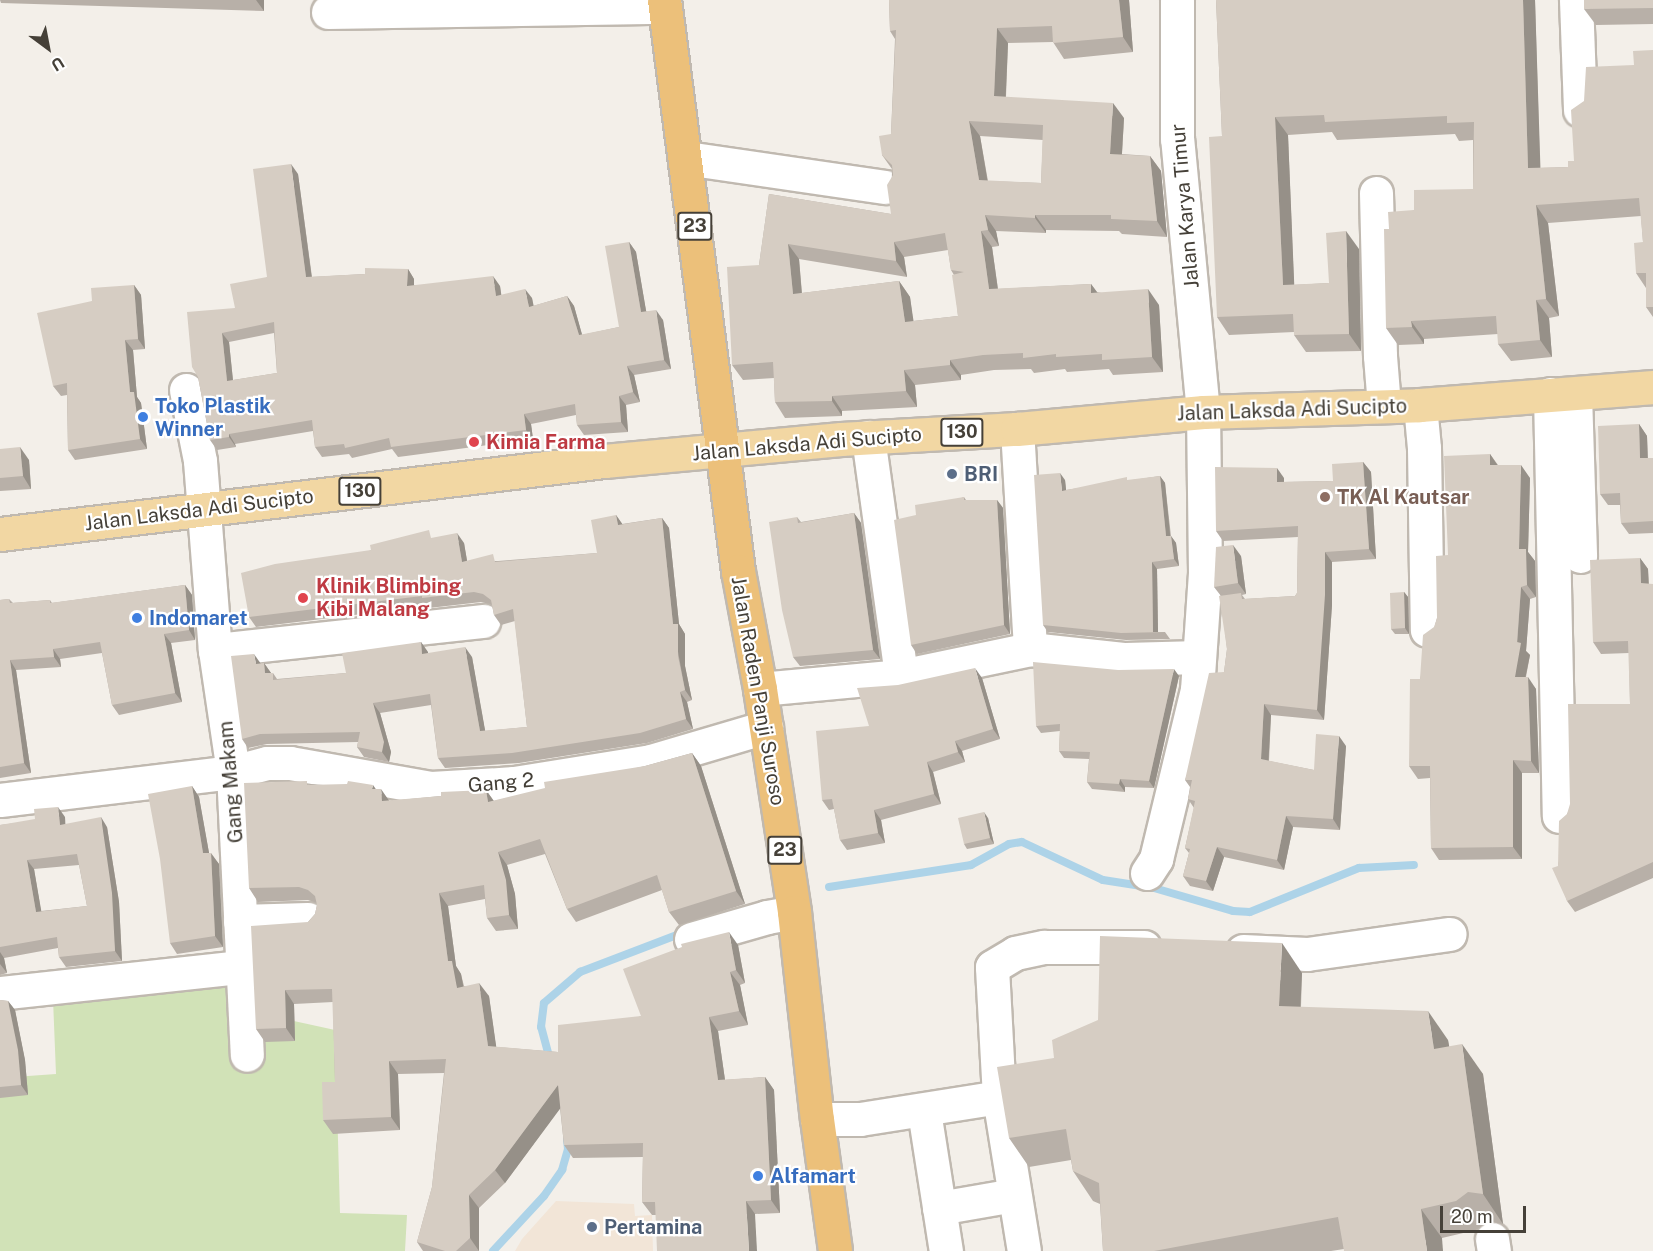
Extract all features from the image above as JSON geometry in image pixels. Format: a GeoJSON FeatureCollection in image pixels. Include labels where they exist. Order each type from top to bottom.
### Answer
{"type":"FeatureCollection","features":[{"type":"Feature","properties":{"kind":"highway","name":"23"},"geometry":{"type":"LineString","coordinates":[[664,3],[686,158],[721,452]]}},
{"type":"Feature","properties":{"kind":"highway","name":"Jalan Raden Panji Suroso"},"geometry":{"type":"LineString","coordinates":[[721,452],[738,571],[760,689],[794,912],[817,1119],[835,1251]]}},
{"type":"Feature","properties":{"kind":"main road","name":"Jalan Laksda Adi Sucipto"},"geometry":{"type":"LineString","coordinates":[[0,534],[604,461],[868,437],[1017,429],[1203,412],[1420,405],[1653,387]]}},
{"type":"Feature","properties":{"kind":"street","name":"Jalan Karya Timur"},"geometry":{"type":"LineString","coordinates":[[1147,873],[1156,859],[1197,690],[1205,573],[1203,412],[1177,139],[1177,0]]}},
{"type":"Feature","properties":{"kind":"street"},"geometry":{"type":"LineString","coordinates":[[1576,0],[1580,110]]}},
{"type":"Feature","properties":{"kind":"street"},"geometry":{"type":"LineString","coordinates":[[328,12],[664,3]]}},
{"type":"Feature","properties":{"kind":"street"},"geometry":{"type":"LineString","coordinates":[[686,158],[885,187]]}},
{"type":"Feature","properties":{"kind":"street"},"geometry":{"type":"LineString","coordinates":[[1376,193],[1380,356],[1384,406]]}},
{"type":"Feature","properties":{"kind":"street","name":"Gang Makam"},"geometry":{"type":"LineString","coordinates":[[186,390],[200,461],[215,650],[233,772],[247,1055]]}},
{"type":"Feature","properties":{"kind":"street"},"geometry":{"type":"LineString","coordinates":[[1562,394],[1580,556]]}},
{"type":"Feature","properties":{"kind":"street"},"geometry":{"type":"LineString","coordinates":[[1559,816],[1562,394]]}},
{"type":"Feature","properties":{"kind":"street"},"geometry":{"type":"LineString","coordinates":[[1420,405],[1424,448],[1427,630]]}},
{"type":"Feature","properties":{"kind":"street"},"geometry":{"type":"LineString","coordinates":[[1017,429],[1030,649]]}},
{"type":"Feature","properties":{"kind":"street"},"geometry":{"type":"LineString","coordinates":[[868,437],[901,676]]}},
{"type":"Feature","properties":{"kind":"street"},"geometry":{"type":"LineString","coordinates":[[215,650],[483,621]]}},
{"type":"Feature","properties":{"kind":"street"},"geometry":{"type":"LineString","coordinates":[[760,689],[901,676],[1030,649],[1125,659],[1199,657]]}},
{"type":"Feature","properties":{"kind":"street","name":"Gang 2"},"geometry":{"type":"LineString","coordinates":[[0,800],[233,772],[267,763],[290,763],[431,789],[514,783],[583,774],[651,761],[766,727]]}},
{"type":"Feature","properties":{"kind":"street"},"geometry":{"type":"LineString","coordinates":[[691,939],[767,917],[794,912]]}},
{"type":"Feature","properties":{"kind":"street"},"geometry":{"type":"LineString","coordinates":[[240,921],[308,919]]}},
{"type":"Feature","properties":{"kind":"street"},"geometry":{"type":"LineString","coordinates":[[1214,950],[1307,954],[1450,934]]}},
{"type":"Feature","properties":{"kind":"street"},"geometry":{"type":"LineString","coordinates":[[1024,1251],[999,1097],[992,967],[1015,954],[1044,947],[1179,948]]}},
{"type":"Feature","properties":{"kind":"street"},"geometry":{"type":"LineString","coordinates":[[0,993],[241,967]]}},
{"type":"Feature","properties":{"kind":"street"},"geometry":{"type":"LineString","coordinates":[[817,1119],[860,1119],[924,1111],[999,1097]]}},
{"type":"Feature","properties":{"kind":"street"},"geometry":{"type":"LineString","coordinates":[[924,1111],[946,1251]]}},
{"type":"Feature","properties":{"kind":"street"},"geometry":{"type":"LineString","coordinates":[[939,1208],[1014,1195]]}},
{"type":"Feature","properties":{"kind":"shaded area","name":"Pertamina"},"geometry":{"type":"Polygon","coordinates":[[[556,1201],[634,1204],[635,1216],[652,1215],[653,1251],[515,1251],[522,1239],[556,1201]]]}},
{"type":"Feature","properties":{"kind":"green space"},"geometry":{"type":"Polygon","coordinates":[[[216,956],[239,1009],[335,1030],[340,1213],[407,1215],[405,1251],[0,1251],[0,1078],[56,1074],[52,974],[216,956]]]}},
{"type":"Feature","properties":{"kind":"building"},"geometry":{"type":"Polygon","coordinates":[[[889,0],[1119,0],[1123,37],[1053,43],[1052,26],[997,28],[994,96],[1113,103],[1110,154],[1150,156],[1157,221],[1111,219],[1111,215],[1035,215],[1035,218],[985,215],[988,230],[981,231],[989,289],[1091,284],[1091,293],[1148,289],[1152,357],[1102,360],[1102,354],[1056,357],[1056,354],[1023,358],[1023,353],[983,355],[950,360],[950,365],[904,370],[906,391],[832,396],[832,401],[775,402],[773,362],[732,365],[727,267],[759,265],[769,194],[891,214],[887,185],[893,175],[892,165],[882,155],[879,136],[891,134],[896,30],[890,31],[889,0]],[[969,121],[979,180],[1041,183],[1043,125],[969,121]],[[945,233],[894,242],[896,261],[788,244],[793,294],[899,281],[905,322],[958,316],[952,275],[964,272],[951,270],[945,233]]]}},
{"type":"Feature","properties":{"kind":"building"},"geometry":{"type":"Polygon","coordinates":[[[1216,0],[1523,0],[1528,168],[1568,167],[1568,161],[1574,161],[1571,110],[1584,101],[1586,67],[1634,65],[1633,51],[1653,50],[1653,307],[1646,307],[1646,273],[1636,273],[1634,243],[1643,242],[1639,198],[1536,205],[1546,299],[1536,300],[1540,340],[1498,344],[1496,316],[1411,321],[1412,327],[1386,328],[1384,229],[1389,229],[1388,212],[1414,210],[1414,190],[1473,189],[1474,122],[1447,123],[1447,116],[1325,122],[1324,115],[1275,117],[1283,285],[1329,283],[1326,233],[1346,231],[1349,334],[1294,335],[1293,314],[1217,317],[1209,137],[1222,136],[1216,0]]]}},
{"type":"Feature","properties":{"kind":"building"},"geometry":{"type":"Polygon","coordinates":[[[1584,0],[1653,0],[1653,8],[1584,9],[1584,0]]]}},
{"type":"Feature","properties":{"kind":"building"},"geometry":{"type":"Polygon","coordinates":[[[291,164],[306,277],[365,274],[365,268],[408,269],[407,286],[493,276],[496,296],[525,289],[529,307],[567,296],[579,335],[619,327],[605,246],[629,242],[641,312],[656,310],[664,360],[627,366],[633,392],[619,396],[621,422],[577,425],[575,404],[524,414],[526,430],[391,447],[389,438],[345,448],[344,444],[315,447],[312,420],[229,434],[229,437],[210,440],[198,377],[192,367],[187,312],[235,308],[230,284],[267,277],[253,169],[291,164]],[[274,322],[222,333],[227,381],[277,373],[274,322]]]}},
{"type":"Feature","properties":{"kind":"building"},"geometry":{"type":"Polygon","coordinates":[[[134,285],[138,339],[125,340],[130,392],[134,392],[140,439],[68,450],[67,383],[53,386],[37,313],[92,301],[91,288],[134,285]]]}},
{"type":"Feature","properties":{"kind":"building"},"geometry":{"type":"Polygon","coordinates":[[[1639,424],[1640,458],[1653,458],[1653,521],[1621,523],[1620,493],[1600,494],[1598,426],[1639,424]]]}},
{"type":"Feature","properties":{"kind":"building"},"geometry":{"type":"Polygon","coordinates":[[[20,447],[23,476],[0,478],[0,449],[20,447]]]}},
{"type":"Feature","properties":{"kind":"building"},"geometry":{"type":"Polygon","coordinates":[[[1490,454],[1490,465],[1521,465],[1519,549],[1526,549],[1527,585],[1521,587],[1517,642],[1521,643],[1515,677],[1528,677],[1531,761],[1513,760],[1513,847],[1431,848],[1430,766],[1409,766],[1410,679],[1420,679],[1423,635],[1434,627],[1437,618],[1436,556],[1448,555],[1444,456],[1490,454]]]}},
{"type":"Feature","properties":{"kind":"building"},"geometry":{"type":"Polygon","coordinates":[[[1363,462],[1369,549],[1325,552],[1325,595],[1317,710],[1264,704],[1261,759],[1314,770],[1316,734],[1339,736],[1333,819],[1286,816],[1277,860],[1217,847],[1206,881],[1183,876],[1190,849],[1185,848],[1195,801],[1188,799],[1192,780],[1185,780],[1209,673],[1224,672],[1227,649],[1219,596],[1241,593],[1242,599],[1295,596],[1297,593],[1298,526],[1216,531],[1215,467],[1277,468],[1277,482],[1333,481],[1332,464],[1363,462]]]}},
{"type":"Feature","properties":{"kind":"building"},"geometry":{"type":"Polygon","coordinates":[[[1060,473],[1062,491],[1127,477],[1127,480],[1160,476],[1166,536],[1171,536],[1174,559],[1152,562],[1153,632],[1165,632],[1121,633],[1043,625],[1034,475],[1060,473]]]}},
{"type":"Feature","properties":{"kind":"building"},"geometry":{"type":"Polygon","coordinates":[[[964,497],[964,500],[997,500],[1004,625],[911,645],[894,520],[916,515],[915,505],[964,497]]]}},
{"type":"Feature","properties":{"kind":"building"},"geometry":{"type":"Polygon","coordinates":[[[854,513],[873,650],[793,657],[782,610],[769,522],[797,517],[798,523],[854,513]]]}},
{"type":"Feature","properties":{"kind":"building"},"geometry":{"type":"Polygon","coordinates":[[[616,515],[618,525],[662,518],[673,624],[678,624],[678,656],[685,690],[680,692],[686,719],[640,733],[512,753],[438,758],[430,694],[373,703],[384,742],[382,752],[357,747],[360,732],[260,734],[242,739],[231,656],[254,654],[256,664],[264,663],[265,673],[273,673],[273,680],[346,673],[342,653],[421,642],[422,654],[465,647],[480,731],[527,727],[513,609],[494,615],[491,600],[483,594],[474,592],[249,617],[241,573],[275,564],[371,550],[370,545],[429,530],[431,538],[457,533],[462,562],[493,554],[495,562],[597,553],[591,520],[616,515]]]}},
{"type":"Feature","properties":{"kind":"building"},"geometry":{"type":"Polygon","coordinates":[[[1233,545],[1238,583],[1214,587],[1216,547],[1233,545]]]}},
{"type":"Feature","properties":{"kind":"building"},"geometry":{"type":"Polygon","coordinates":[[[1640,558],[1641,583],[1653,584],[1653,862],[1567,901],[1552,868],[1558,866],[1559,821],[1567,814],[1570,804],[1568,704],[1630,704],[1628,641],[1593,642],[1590,560],[1640,558]]]}},
{"type":"Feature","properties":{"kind":"building"},"geometry":{"type":"Polygon","coordinates":[[[185,585],[189,630],[164,634],[175,693],[112,705],[100,642],[53,649],[54,657],[10,660],[24,763],[0,767],[0,600],[9,599],[10,603],[50,600],[50,603],[185,585]]]}},
{"type":"Feature","properties":{"kind":"building"},"geometry":{"type":"Polygon","coordinates":[[[1404,592],[1405,628],[1391,629],[1390,593],[1404,592]]]}},
{"type":"Feature","properties":{"kind":"building"},"geometry":{"type":"Polygon","coordinates":[[[1033,662],[1118,670],[1174,669],[1149,781],[1120,779],[1119,784],[1087,782],[1090,752],[1059,751],[1060,724],[1036,726],[1033,662]]]}},
{"type":"Feature","properties":{"kind":"building"},"geometry":{"type":"Polygon","coordinates":[[[975,668],[993,729],[955,741],[958,752],[927,762],[934,794],[874,810],[878,833],[840,840],[832,799],[822,800],[816,731],[869,726],[857,688],[898,685],[975,668]]]}},
{"type":"Feature","properties":{"kind":"building"},"geometry":{"type":"Polygon","coordinates":[[[692,753],[736,891],[669,912],[657,875],[567,909],[540,839],[498,852],[506,880],[509,915],[487,918],[484,885],[439,893],[448,961],[452,961],[457,988],[479,983],[488,1046],[558,1052],[558,1025],[641,1016],[623,969],[682,947],[681,944],[729,932],[736,970],[730,972],[739,1011],[709,1017],[718,1080],[765,1077],[771,1200],[746,1201],[749,1251],[657,1251],[655,1202],[642,1202],[643,1143],[564,1145],[558,1085],[495,1170],[469,1195],[470,1238],[456,1251],[445,1251],[417,1242],[432,1187],[446,1059],[389,1061],[391,1117],[323,1120],[322,1082],[335,1082],[332,989],[285,990],[286,1028],[256,1029],[251,926],[308,922],[315,914],[317,905],[315,896],[299,887],[249,888],[244,783],[307,781],[307,785],[347,784],[348,781],[373,785],[372,789],[381,789],[382,801],[441,796],[441,792],[486,790],[488,802],[545,788],[544,782],[645,766],[692,753]]]}},
{"type":"Feature","properties":{"kind":"building"},"geometry":{"type":"Polygon","coordinates":[[[192,786],[203,853],[211,853],[215,936],[170,943],[160,859],[148,794],[192,786]]]}},
{"type":"Feature","properties":{"kind":"building"},"geometry":{"type":"Polygon","coordinates":[[[58,807],[60,825],[101,817],[112,893],[115,951],[59,957],[57,937],[0,947],[0,825],[35,819],[34,809],[58,807]],[[77,854],[27,860],[36,912],[87,906],[77,854]]]}},
{"type":"Feature","properties":{"kind":"building"},"geometry":{"type":"Polygon","coordinates":[[[984,812],[990,838],[964,844],[958,818],[984,812]]]}},
{"type":"Feature","properties":{"kind":"building"},"geometry":{"type":"Polygon","coordinates":[[[1100,936],[1282,943],[1279,1006],[1428,1011],[1434,1049],[1462,1044],[1483,1194],[1468,1192],[1456,1201],[1421,1209],[1427,1251],[1344,1251],[1338,1217],[1154,1251],[1103,1251],[1099,1183],[1073,1171],[1066,1129],[1009,1138],[997,1067],[1054,1058],[1052,1040],[1098,1020],[1100,936]]]}},
{"type":"Feature","properties":{"kind":"building"},"geometry":{"type":"Polygon","coordinates":[[[0,1000],[8,1001],[18,1050],[21,1085],[0,1087],[0,1000]]]}},
{"type":"Feature","properties":{"kind":"waterway"},"geometry":{"type":"LineString","coordinates":[[829,887],[971,865],[1009,844],[1022,842],[1103,880],[1154,888],[1233,911],[1250,912],[1359,868],[1414,865]]}},
{"type":"Feature","properties":{"kind":"waterway"},"geometry":{"type":"LineString","coordinates":[[550,1060],[541,1027],[544,1003],[580,972],[685,932]]}},
{"type":"Feature","properties":{"kind":"waterway"},"geometry":{"type":"LineString","coordinates":[[493,1251],[544,1196],[562,1170],[568,1149],[567,1140]]}},
{"type":"Feature","properties":{"kind":"place","name":"Toko Plastik Winner"},"geometry":{"type":"Point","coordinates":[143,417]}},
{"type":"Feature","properties":{"kind":"place","name":"Kimia Farma"},"geometry":{"type":"Point","coordinates":[474,442]}},
{"type":"Feature","properties":{"kind":"place","name":"BRI"},"geometry":{"type":"Point","coordinates":[952,474]}},
{"type":"Feature","properties":{"kind":"place","name":"TK Al Kautsar"},"geometry":{"type":"Point","coordinates":[1325,497]}},
{"type":"Feature","properties":{"kind":"place","name":"Klinik Blimbing Kibi Malang"},"geometry":{"type":"Point","coordinates":[303,598]}},
{"type":"Feature","properties":{"kind":"place","name":"Indomaret"},"geometry":{"type":"Point","coordinates":[137,618]}},
{"type":"Feature","properties":{"kind":"place","name":"Alfamart"},"geometry":{"type":"Point","coordinates":[758,1176]}},
{"type":"Feature","properties":{"kind":"place","name":"Pertamina"},"geometry":{"type":"Point","coordinates":[592,1227]}}]}
